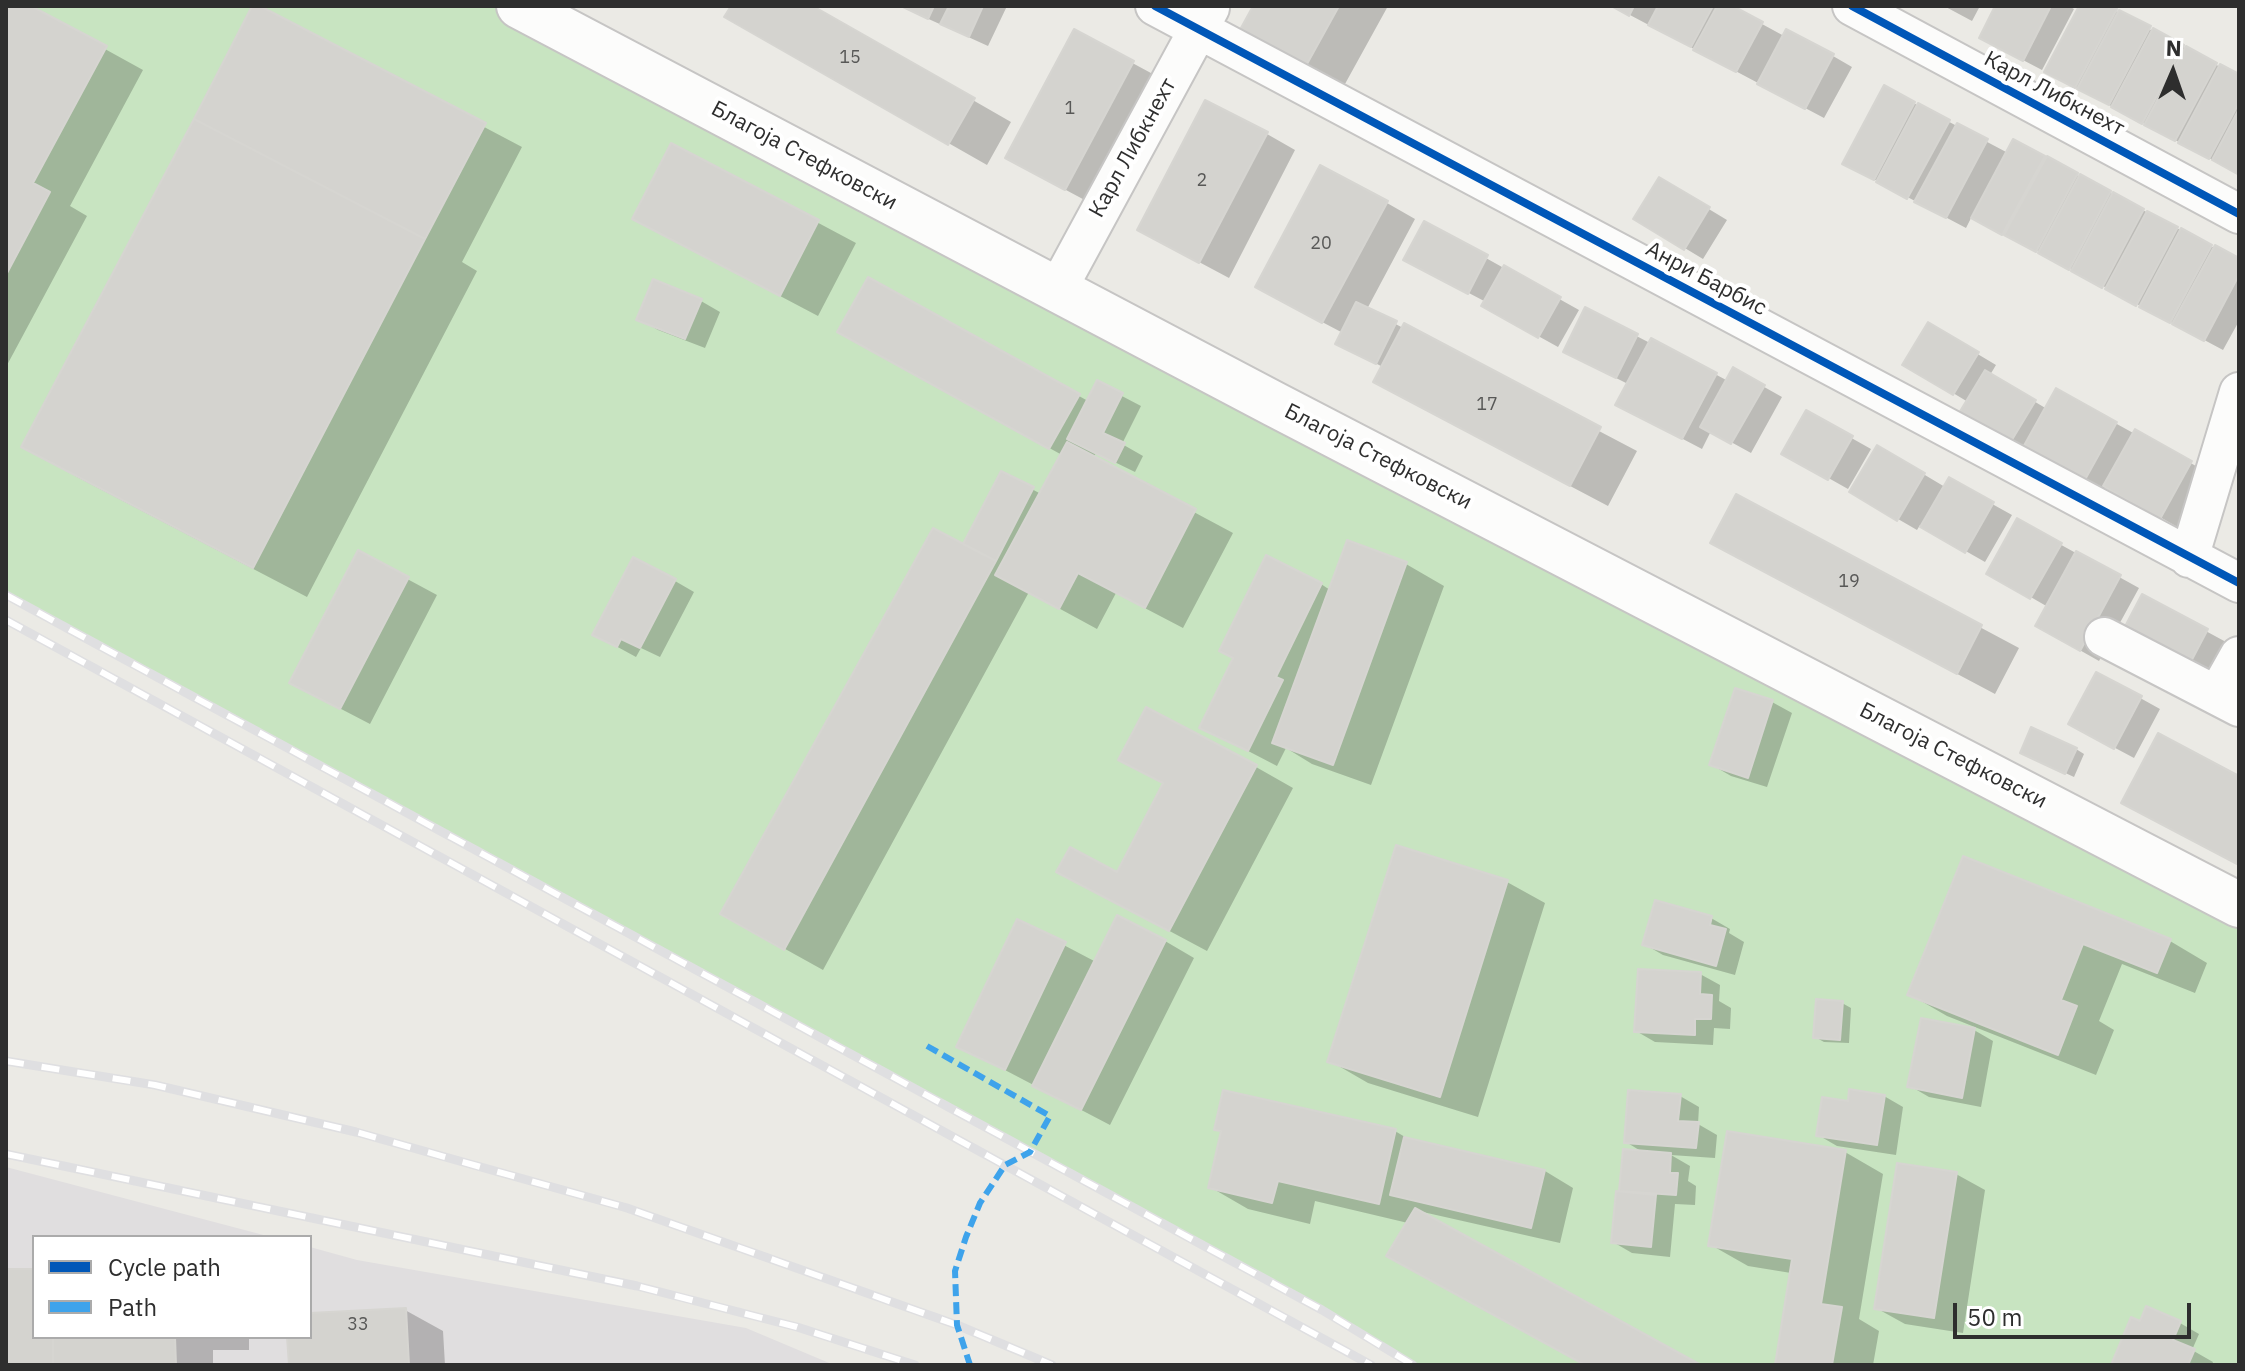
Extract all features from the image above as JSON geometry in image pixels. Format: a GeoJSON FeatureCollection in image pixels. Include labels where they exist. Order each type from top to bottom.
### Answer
{"type":"FeatureCollection","features":[{"type":"Feature","properties":{"kind":"main road","name":"Благоја Стефковски"},"geometry":{"type":"LineString","coordinates":[[519,6],[1057,290],[2239,905]]}},
{"type":"Feature","properties":{"kind":"street","name":"Анри Барбис"},"geometry":{"type":"LineString","coordinates":[[1155,6],[1205,17],[2239,583]]}},
{"type":"Feature","properties":{"kind":"street","name":"Карл Либкнехт"},"geometry":{"type":"LineString","coordinates":[[1852,6],[2239,214]]}},
{"type":"Feature","properties":{"kind":"street","name":"Карл Либкнехт"},"geometry":{"type":"LineString","coordinates":[[1057,290],[1205,17]]}},
{"type":"Feature","properties":{"kind":"street"},"geometry":{"type":"LineString","coordinates":[[2189,558],[2239,392]]}},
{"type":"Feature","properties":{"kind":"street"},"geometry":{"type":"LineString","coordinates":[[2104,637],[2228,701],[2239,656]]}},
{"type":"Feature","properties":{"kind":"shaded area"},"geometry":{"type":"Polygon","coordinates":[[[6,1167],[263,1235],[32,1235],[32,1339],[312,1339],[312,1248],[357,1260],[746,1328],[834,1365],[6,1365],[6,1167]]]}},
{"type":"Feature","properties":{"kind":"green space"},"geometry":{"type":"Polygon","coordinates":[[[6,6],[501,6],[2239,905],[2239,1365],[1413,1365],[1322,1310],[6,595],[6,6]]]}},
{"type":"Feature","properties":{"kind":"building"},"geometry":{"type":"Polygon","coordinates":[[[6,6],[31,6],[107,46],[33,183],[50,192],[6,275],[6,6]]]}},
{"type":"Feature","properties":{"kind":"building"},"geometry":{"type":"Polygon","coordinates":[[[252,6],[260,6],[486,123],[425,239],[194,119],[252,6]]]}},
{"type":"Feature","properties":{"kind":"building"},"geometry":{"type":"Polygon","coordinates":[[[731,6],[813,6],[975,98],[948,145],[724,17],[731,6]]]}},
{"type":"Feature","properties":{"kind":"building"},"geometry":{"type":"Polygon","coordinates":[[[901,6],[934,6],[928,19],[901,6]]]}},
{"type":"Feature","properties":{"kind":"building"},"geometry":{"type":"Polygon","coordinates":[[[949,6],[983,6],[969,37],[940,24],[949,6]]]}},
{"type":"Feature","properties":{"kind":"building"},"geometry":{"type":"Polygon","coordinates":[[[1253,6],[1339,6],[1302,73],[1236,37],[1253,6]]]}},
{"type":"Feature","properties":{"kind":"building"},"geometry":{"type":"Polygon","coordinates":[[[1611,6],[1634,6],[1629,16],[1611,6]]]}},
{"type":"Feature","properties":{"kind":"building"},"geometry":{"type":"Polygon","coordinates":[[[1658,6],[1713,6],[1691,47],[1648,25],[1658,6]]]}},
{"type":"Feature","properties":{"kind":"building"},"geometry":{"type":"Polygon","coordinates":[[[1717,6],[1733,6],[1763,22],[1736,72],[1693,50],[1717,6]]]}},
{"type":"Feature","properties":{"kind":"building"},"geometry":{"type":"Polygon","coordinates":[[[1995,6],[2051,6],[2023,61],[1979,38],[1995,6]]]}},
{"type":"Feature","properties":{"kind":"building"},"geometry":{"type":"Polygon","coordinates":[[[2079,6],[2111,6],[2117,9],[2075,88],[2044,72],[2079,6]]]}},
{"type":"Feature","properties":{"kind":"building"},"geometry":{"type":"Polygon","coordinates":[[[2119,10],[2151,26],[2109,105],[2077,89],[2119,10]]]}},
{"type":"Feature","properties":{"kind":"building"},"geometry":{"type":"Polygon","coordinates":[[[2153,28],[2184,45],[2142,124],[2111,107],[2153,28]]]}},
{"type":"Feature","properties":{"kind":"building"},"geometry":{"type":"Polygon","coordinates":[[[1074,29],[1134,61],[1065,190],[1005,158],[1074,29]]]}},
{"type":"Feature","properties":{"kind":"building"},"geometry":{"type":"Polygon","coordinates":[[[1786,29],[1834,54],[1805,109],[1757,84],[1786,29]]]}},
{"type":"Feature","properties":{"kind":"building"},"geometry":{"type":"Polygon","coordinates":[[[2186,46],[2217,63],[2175,141],[2144,125],[2186,46]]]}},
{"type":"Feature","properties":{"kind":"building"},"geometry":{"type":"Polygon","coordinates":[[[2220,64],[2239,74],[2239,103],[2209,159],[2178,143],[2220,64]]]}},
{"type":"Feature","properties":{"kind":"building"},"geometry":{"type":"Polygon","coordinates":[[[1884,85],[1915,102],[1874,180],[1842,164],[1884,85]]]}},
{"type":"Feature","properties":{"kind":"building"},"geometry":{"type":"Polygon","coordinates":[[[1205,100],[1268,132],[1199,263],[1137,230],[1205,100]]]}},
{"type":"Feature","properties":{"kind":"building"},"geometry":{"type":"Polygon","coordinates":[[[1918,103],[1950,120],[1907,199],[1876,182],[1918,103]]]}},
{"type":"Feature","properties":{"kind":"building"},"geometry":{"type":"Polygon","coordinates":[[[2239,109],[2239,175],[2212,160],[2239,109]]]}},
{"type":"Feature","properties":{"kind":"building"},"geometry":{"type":"Polygon","coordinates":[[[194,119],[425,239],[253,568],[21,447],[194,119]]]}},
{"type":"Feature","properties":{"kind":"building"},"geometry":{"type":"Polygon","coordinates":[[[1957,123],[1988,139],[1946,218],[1914,202],[1957,123]]]}},
{"type":"Feature","properties":{"kind":"building"},"geometry":{"type":"Polygon","coordinates":[[[2013,139],[2045,156],[2002,235],[1971,218],[2013,139]]]}},
{"type":"Feature","properties":{"kind":"building"},"geometry":{"type":"Polygon","coordinates":[[[671,143],[819,220],[780,296],[632,219],[671,143]]]}},
{"type":"Feature","properties":{"kind":"building"},"geometry":{"type":"Polygon","coordinates":[[[2047,156],[2078,173],[2036,252],[2004,235],[2047,156]]]}},
{"type":"Feature","properties":{"kind":"building"},"geometry":{"type":"Polygon","coordinates":[[[1320,165],[1388,201],[1322,323],[1255,287],[1320,165]]]}},
{"type":"Feature","properties":{"kind":"building"},"geometry":{"type":"Polygon","coordinates":[[[2080,174],[2111,191],[2069,270],[2038,253],[2080,174]]]}},
{"type":"Feature","properties":{"kind":"building"},"geometry":{"type":"Polygon","coordinates":[[[1659,177],[1710,207],[1684,250],[1633,219],[1659,177]]]}},
{"type":"Feature","properties":{"kind":"building"},"geometry":{"type":"Polygon","coordinates":[[[2113,192],[2144,209],[2102,288],[2071,271],[2113,192]]]}},
{"type":"Feature","properties":{"kind":"building"},"geometry":{"type":"Polygon","coordinates":[[[2147,211],[2178,227],[2136,306],[2105,289],[2147,211]]]}},
{"type":"Feature","properties":{"kind":"building"},"geometry":{"type":"Polygon","coordinates":[[[1424,221],[1488,255],[1468,294],[1403,260],[1424,221]]]}},
{"type":"Feature","properties":{"kind":"building"},"geometry":{"type":"Polygon","coordinates":[[[2181,228],[2212,245],[2170,323],[2139,307],[2181,228]]]}},
{"type":"Feature","properties":{"kind":"building"},"geometry":{"type":"Polygon","coordinates":[[[2215,245],[2239,258],[2239,275],[2204,341],[2172,324],[2215,245]]]}},
{"type":"Feature","properties":{"kind":"building"},"geometry":{"type":"Polygon","coordinates":[[[1504,265],[1561,297],[1538,338],[1481,306],[1504,265]]]}},
{"type":"Feature","properties":{"kind":"building"},"geometry":{"type":"Polygon","coordinates":[[[868,277],[1080,394],[1049,449],[837,332],[868,277]]]}},
{"type":"Feature","properties":{"kind":"building"},"geometry":{"type":"Polygon","coordinates":[[[653,279],[702,299],[685,339],[636,320],[653,279]]]}},
{"type":"Feature","properties":{"kind":"building"},"geometry":{"type":"Polygon","coordinates":[[[1356,302],[1397,321],[1376,364],[1335,344],[1356,302]]]}},
{"type":"Feature","properties":{"kind":"building"},"geometry":{"type":"Polygon","coordinates":[[[1585,307],[1638,334],[1616,378],[1563,352],[1585,307]]]}},
{"type":"Feature","properties":{"kind":"building"},"geometry":{"type":"Polygon","coordinates":[[[1928,322],[1979,352],[1953,395],[1902,365],[1928,322]]]}},
{"type":"Feature","properties":{"kind":"building"},"geometry":{"type":"Polygon","coordinates":[[[1404,323],[1601,427],[1570,486],[1373,382],[1404,323]]]}},
{"type":"Feature","properties":{"kind":"building"},"geometry":{"type":"Polygon","coordinates":[[[1651,338],[1717,373],[1682,439],[1615,405],[1651,338]]]}},
{"type":"Feature","properties":{"kind":"building"},"geometry":{"type":"Polygon","coordinates":[[[1733,367],[1765,385],[1731,444],[1700,427],[1733,367]]]}},
{"type":"Feature","properties":{"kind":"building"},"geometry":{"type":"Polygon","coordinates":[[[1985,370],[2036,400],[2010,443],[1959,413],[1985,370]]]}},
{"type":"Feature","properties":{"kind":"building"},"geometry":{"type":"Polygon","coordinates":[[[1097,380],[1123,393],[1103,433],[1125,443],[1115,463],[1067,439],[1097,380]]]}},
{"type":"Feature","properties":{"kind":"building"},"geometry":{"type":"Polygon","coordinates":[[[2056,388],[2117,422],[2082,485],[2021,451],[2056,388]]]}},
{"type":"Feature","properties":{"kind":"building"},"geometry":{"type":"Polygon","coordinates":[[[1806,410],[1853,436],[1828,480],[1781,454],[1806,410]]]}},
{"type":"Feature","properties":{"kind":"building"},"geometry":{"type":"Polygon","coordinates":[[[2135,429],[2192,461],[2160,519],[2103,486],[2135,429]]]}},
{"type":"Feature","properties":{"kind":"building"},"geometry":{"type":"Polygon","coordinates":[[[1067,442],[1196,509],[1145,608],[1078,573],[1059,609],[995,575],[1067,442]]]}},
{"type":"Feature","properties":{"kind":"building"},"geometry":{"type":"Polygon","coordinates":[[[1877,445],[1925,473],[1897,521],[1849,492],[1877,445]]]}},
{"type":"Feature","properties":{"kind":"building"},"geometry":{"type":"Polygon","coordinates":[[[1001,471],[1034,487],[996,561],[963,544],[1001,471]]]}},
{"type":"Feature","properties":{"kind":"building"},"geometry":{"type":"Polygon","coordinates":[[[1949,477],[1994,502],[1965,553],[1920,527],[1949,477]]]}},
{"type":"Feature","properties":{"kind":"building"},"geometry":{"type":"Polygon","coordinates":[[[1736,494],[1982,625],[1957,674],[1710,543],[1736,494]]]}},
{"type":"Feature","properties":{"kind":"building"},"geometry":{"type":"Polygon","coordinates":[[[2017,518],[2062,543],[2030,599],[1986,574],[2017,518]]]}},
{"type":"Feature","properties":{"kind":"building"},"geometry":{"type":"Polygon","coordinates":[[[933,528],[996,561],[784,950],[720,914],[933,528]]]}},
{"type":"Feature","properties":{"kind":"building"},"geometry":{"type":"Polygon","coordinates":[[[1347,540],[1407,562],[1333,765],[1272,743],[1347,540]]]}},
{"type":"Feature","properties":{"kind":"building"},"geometry":{"type":"Polygon","coordinates":[[[358,550],[409,577],[340,709],[289,683],[358,550]]]}},
{"type":"Feature","properties":{"kind":"building"},"geometry":{"type":"Polygon","coordinates":[[[2076,551],[2121,575],[2080,651],[2035,626],[2076,551]]]}},
{"type":"Feature","properties":{"kind":"building"},"geometry":{"type":"Polygon","coordinates":[[[1266,555],[1322,583],[1276,677],[1283,680],[1248,751],[1199,728],[1233,658],[1219,651],[1266,555]]]}},
{"type":"Feature","properties":{"kind":"building"},"geometry":{"type":"Polygon","coordinates":[[[633,557],[676,579],[640,648],[621,639],[617,647],[592,635],[633,557]]]}},
{"type":"Feature","properties":{"kind":"building"},"geometry":{"type":"Polygon","coordinates":[[[2142,594],[2208,629],[2186,671],[2120,636],[2142,594]]]}},
{"type":"Feature","properties":{"kind":"building"},"geometry":{"type":"Polygon","coordinates":[[[2096,672],[2142,696],[2114,749],[2068,724],[2096,672]]]}},
{"type":"Feature","properties":{"kind":"building"},"geometry":{"type":"Polygon","coordinates":[[[1735,688],[1773,700],[1748,778],[1709,765],[1735,688]]]}},
{"type":"Feature","properties":{"kind":"building"},"geometry":{"type":"Polygon","coordinates":[[[1146,707],[1257,765],[1169,931],[1056,872],[1070,847],[1117,872],[1163,783],[1118,760],[1146,707]]]}},
{"type":"Feature","properties":{"kind":"building"},"geometry":{"type":"Polygon","coordinates":[[[2031,727],[2077,748],[2065,774],[2020,753],[2031,727]]]}},
{"type":"Feature","properties":{"kind":"building"},"geometry":{"type":"Polygon","coordinates":[[[2158,733],[2239,776],[2239,865],[2121,803],[2158,733]]]}},
{"type":"Feature","properties":{"kind":"building"},"geometry":{"type":"Polygon","coordinates":[[[1396,845],[1508,880],[1440,1097],[1327,1062],[1396,845]]]}},
{"type":"Feature","properties":{"kind":"building"},"geometry":{"type":"Polygon","coordinates":[[[1963,856],[2171,939],[2157,973],[2083,944],[2061,1000],[2077,1006],[2058,1055],[1907,995],[1963,856]]]}},
{"type":"Feature","properties":{"kind":"building"},"geometry":{"type":"Polygon","coordinates":[[[1655,900],[1712,916],[1710,925],[1726,929],[1716,966],[1642,945],[1655,900]]]}},
{"type":"Feature","properties":{"kind":"building"},"geometry":{"type":"Polygon","coordinates":[[[1117,915],[1166,940],[1081,1110],[1032,1086],[1117,915]]]}},
{"type":"Feature","properties":{"kind":"building"},"geometry":{"type":"Polygon","coordinates":[[[1017,919],[1066,942],[1005,1070],[956,1047],[1017,919]]]}},
{"type":"Feature","properties":{"kind":"building"},"geometry":{"type":"Polygon","coordinates":[[[1638,969],[1701,972],[1700,994],[1712,995],[1711,1019],[1695,1019],[1695,1035],[1634,1032],[1638,969]]]}},
{"type":"Feature","properties":{"kind":"building"},"geometry":{"type":"Polygon","coordinates":[[[1816,999],[1843,1001],[1840,1040],[1813,1038],[1816,999]]]}},
{"type":"Feature","properties":{"kind":"building"},"geometry":{"type":"Polygon","coordinates":[[[1921,1018],[1975,1028],[1962,1098],[1907,1087],[1921,1018]]]}},
{"type":"Feature","properties":{"kind":"building"},"geometry":{"type":"Polygon","coordinates":[[[1849,1089],[1885,1095],[1877,1145],[1816,1136],[1822,1097],[1848,1101],[1849,1089]]]}},
{"type":"Feature","properties":{"kind":"building"},"geometry":{"type":"Polygon","coordinates":[[[1223,1090],[1396,1129],[1379,1204],[1278,1181],[1272,1203],[1208,1188],[1221,1131],[1214,1130],[1223,1090]]]}},
{"type":"Feature","properties":{"kind":"building"},"geometry":{"type":"Polygon","coordinates":[[[1628,1090],[1681,1094],[1678,1121],[1699,1122],[1696,1148],[1624,1143],[1628,1090]]]}},
{"type":"Feature","properties":{"kind":"building"},"geometry":{"type":"Polygon","coordinates":[[[1727,1131],[1846,1150],[1821,1304],[1842,1307],[1832,1365],[1775,1365],[1792,1259],[1708,1246],[1727,1131]]]}},
{"type":"Feature","properties":{"kind":"building"},"geometry":{"type":"Polygon","coordinates":[[[1404,1137],[1545,1170],[1531,1228],[1390,1195],[1404,1137]]]}},
{"type":"Feature","properties":{"kind":"building"},"geometry":{"type":"Polygon","coordinates":[[[1623,1149],[1671,1153],[1670,1173],[1678,1173],[1676,1195],[1619,1191],[1623,1149]]]}},
{"type":"Feature","properties":{"kind":"building"},"geometry":{"type":"Polygon","coordinates":[[[1897,1163],[1957,1172],[1934,1318],[1874,1309],[1897,1163]]]}},
{"type":"Feature","properties":{"kind":"building"},"geometry":{"type":"Polygon","coordinates":[[[1616,1191],[1656,1195],[1651,1247],[1611,1243],[1616,1191]]]}},
{"type":"Feature","properties":{"kind":"building"},"geometry":{"type":"Polygon","coordinates":[[[1415,1208],[1701,1365],[1585,1365],[1386,1256],[1415,1208]]]}},
{"type":"Feature","properties":{"kind":"building"},"geometry":{"type":"Polygon","coordinates":[[[6,1269],[32,1269],[32,1339],[53,1339],[53,1365],[6,1365],[6,1269]]]}},
{"type":"Feature","properties":{"kind":"building"},"geometry":{"type":"Polygon","coordinates":[[[2146,1306],[2181,1321],[2173,1340],[2195,1349],[2188,1365],[2111,1365],[2131,1317],[2140,1321],[2146,1306]]]}},
{"type":"Feature","properties":{"kind":"building"},"geometry":{"type":"Polygon","coordinates":[[[406,1308],[409,1365],[289,1365],[287,1339],[312,1339],[312,1313],[406,1308]]]}},
{"type":"Feature","properties":{"kind":"building"},"geometry":{"type":"Polygon","coordinates":[[[53,1339],[175,1339],[176,1365],[53,1365],[53,1339]]]}},
{"type":"Feature","properties":{"kind":"railway"},"geometry":{"type":"LineString","coordinates":[[6,595],[1322,1310],[1413,1365]]}},
{"type":"Feature","properties":{"kind":"railway"},"geometry":{"type":"LineString","coordinates":[[6,620],[1371,1365]]}},
{"type":"Feature","properties":{"kind":"railway"},"geometry":{"type":"LineString","coordinates":[[6,1061],[155,1085],[356,1132],[627,1208],[957,1325],[1052,1365]]}},
{"type":"Feature","properties":{"kind":"railway"},"geometry":{"type":"LineString","coordinates":[[6,1154],[637,1286],[797,1327],[915,1365]]}},
{"type":"Feature","properties":{"kind":"marked path"},"geometry":{"type":"LineString","coordinates":[[927,1046],[1050,1116],[1030,1152],[1005,1165],[980,1203],[955,1271],[957,1325],[970,1365]]}},
{"type":"Feature","properties":{"kind":"cycle path"},"geometry":{"type":"LineString","coordinates":[[1155,6],[2239,583]]}},
{"type":"Feature","properties":{"kind":"cycle path"},"geometry":{"type":"LineString","coordinates":[[1852,6],[2239,214]]}}]}
